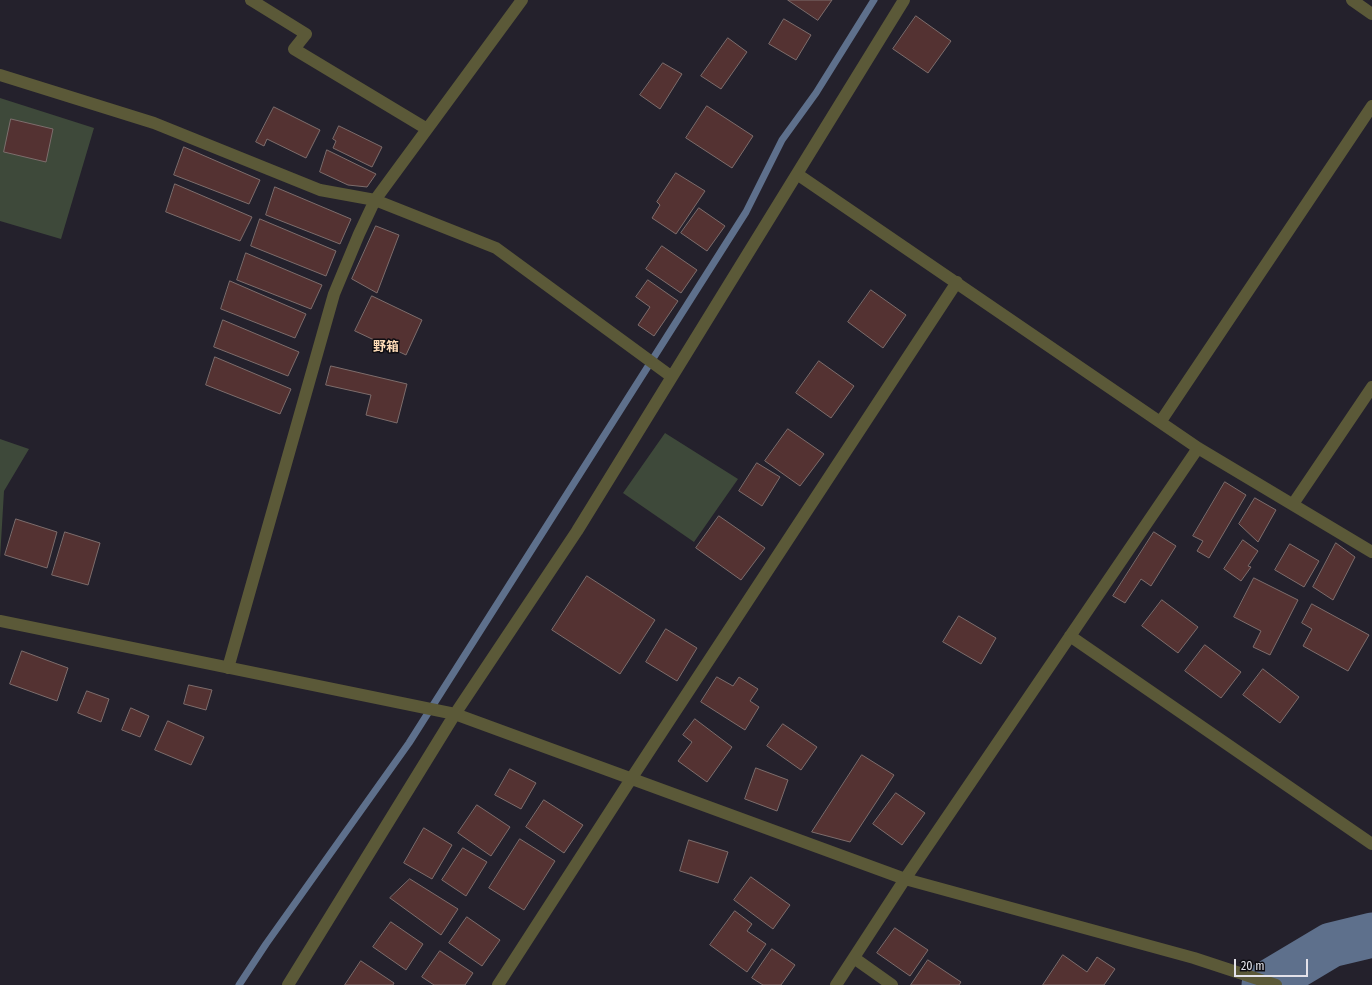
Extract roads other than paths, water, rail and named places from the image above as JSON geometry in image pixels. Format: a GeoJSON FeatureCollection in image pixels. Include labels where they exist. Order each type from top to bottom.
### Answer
{"type":"FeatureCollection","features":[{"type":"Feature","properties":{"kind":"street"},"geometry":{"type":"LineString","coordinates":[[251,0],[306,34],[294,49],[427,129]]}},
{"type":"Feature","properties":{"kind":"street"},"geometry":{"type":"LineString","coordinates":[[228,668],[334,294],[359,234],[375,200],[522,0]]}},
{"type":"Feature","properties":{"kind":"street"},"geometry":{"type":"LineString","coordinates":[[288,985],[455,714],[577,531],[904,0]]}},
{"type":"Feature","properties":{"kind":"street"},"geometry":{"type":"LineString","coordinates":[[1352,0],[1372,14]]}},
{"type":"Feature","properties":{"kind":"street"},"geometry":{"type":"LineString","coordinates":[[0,75],[154,123],[320,190],[375,200],[496,248],[672,377]]}},
{"type":"Feature","properties":{"kind":"street"},"geometry":{"type":"LineString","coordinates":[[1161,421],[1372,106]]}},
{"type":"Feature","properties":{"kind":"street"},"geometry":{"type":"LineString","coordinates":[[797,174],[1161,421],[1198,448],[1372,552]]}},
{"type":"Feature","properties":{"kind":"street"},"geometry":{"type":"LineString","coordinates":[[498,985],[631,778],[957,282]]}},
{"type":"Feature","properties":{"kind":"street"},"geometry":{"type":"LineString","coordinates":[[1292,504],[1372,387]]}},
{"type":"Feature","properties":{"kind":"street"},"geometry":{"type":"LineString","coordinates":[[836,985],[905,879],[1198,448]]}},
{"type":"Feature","properties":{"kind":"street"},"geometry":{"type":"LineString","coordinates":[[0,621],[455,714],[905,879],[1194,958],[1276,985]]}},
{"type":"Feature","properties":{"kind":"street"},"geometry":{"type":"LineString","coordinates":[[1070,636],[1372,844]]}},
{"type":"Feature","properties":{"kind":"street"},"geometry":{"type":"LineString","coordinates":[[854,958],[892,985]]}},
{"type":"Feature","properties":{"kind":"waterway"},"geometry":{"type":"LineString","coordinates":[[239,985],[266,944],[409,743],[746,212],[782,140],[816,93],[874,0]]}},
{"type":"Feature","properties":{"kind":"waterway"},"geometry":{"type":"LineString","coordinates":[[1264,985],[1331,945],[1372,935]]}},
{"type":"Feature","properties":{"kind":"district","name":"野箱"},"geometry":{"type":"Point","coordinates":[386,347]}}]}
